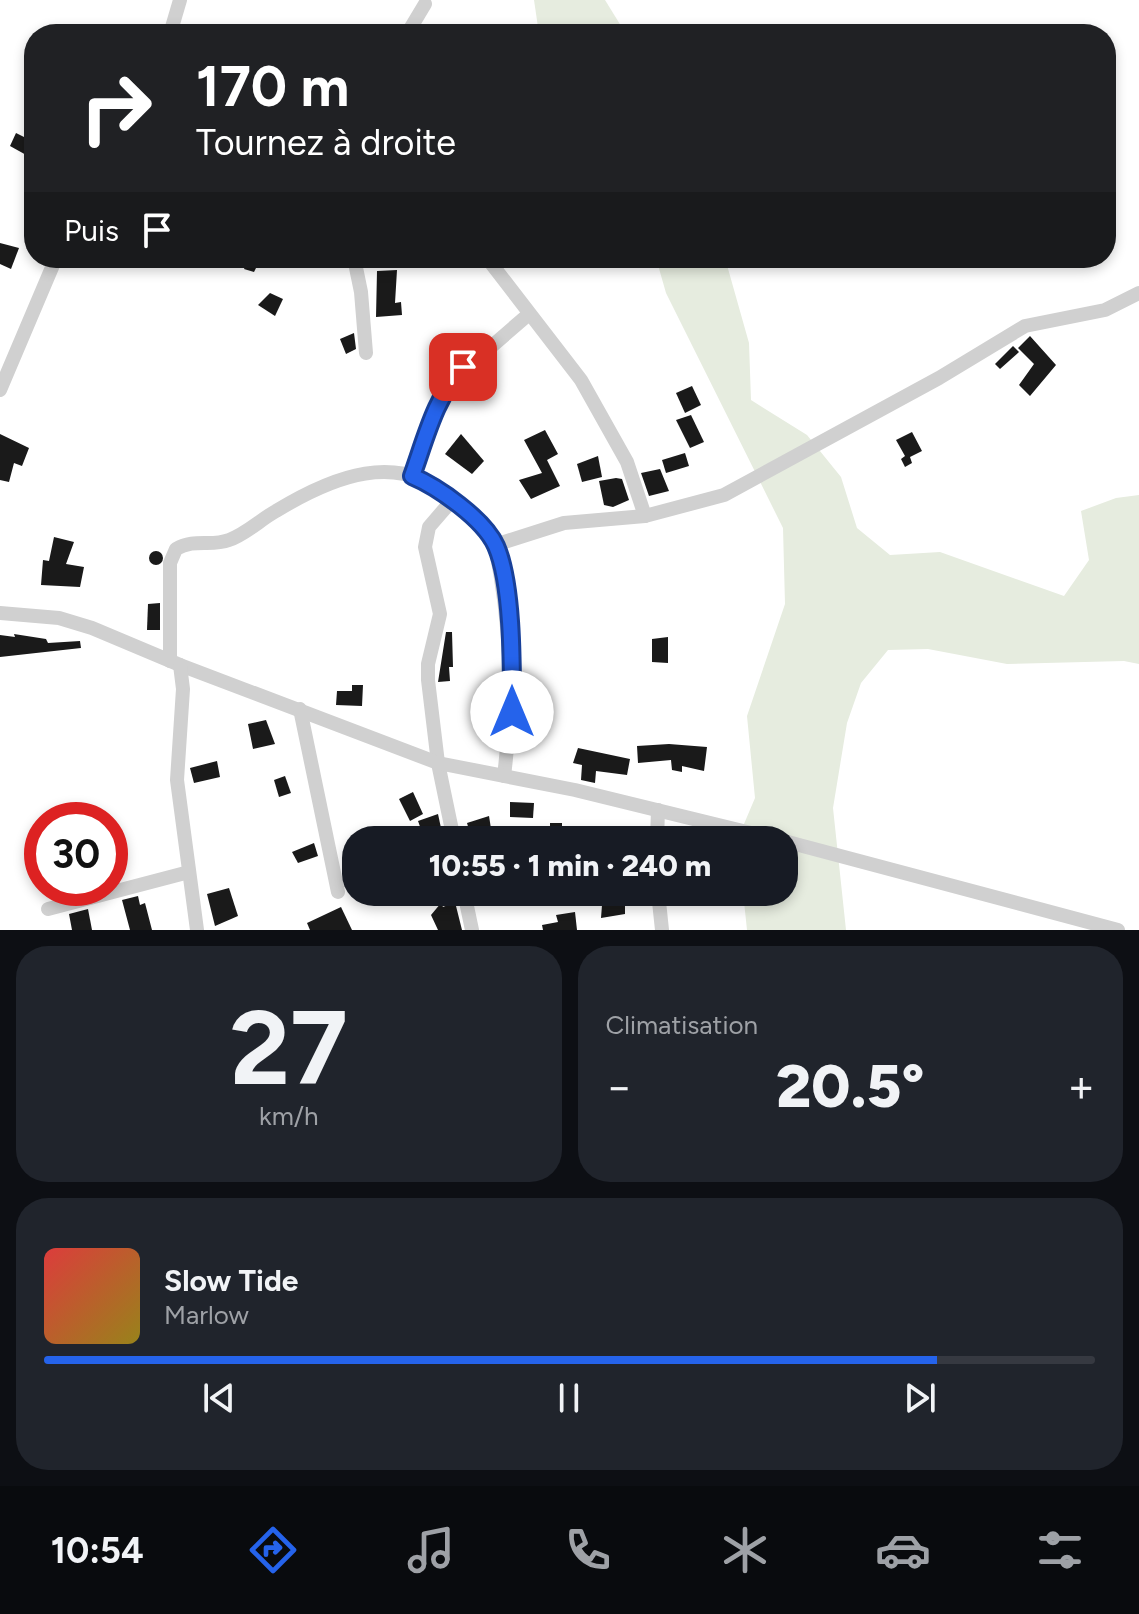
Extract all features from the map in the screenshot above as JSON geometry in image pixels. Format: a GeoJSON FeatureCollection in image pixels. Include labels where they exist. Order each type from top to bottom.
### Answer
{"type":"FeatureCollection","features":[{"type":"Feature","properties":{"kind":"street"},"geometry":{"type":"LineString","coordinates":[[173,24],[180,0]]}},
{"type":"Feature","properties":{"kind":"street"},"geometry":{"type":"LineString","coordinates":[[413,24],[425,4]]}},
{"type":"Feature","properties":{"kind":"street"},"geometry":{"type":"LineString","coordinates":[[0,390],[52,268]]}},
{"type":"Feature","properties":{"kind":"street"},"geometry":{"type":"LineString","coordinates":[[356,268],[366,353]]}},
{"type":"Feature","properties":{"kind":"street"},"geometry":{"type":"LineString","coordinates":[[494,268],[581,380],[627,462],[645,516]]}},
{"type":"Feature","properties":{"kind":"street"},"geometry":{"type":"LineString","coordinates":[[495,545],[564,523],[645,516],[724,495],[876,409],[939,378],[1025,326],[1105,310],[1139,293]]}},
{"type":"Feature","properties":{"kind":"street"},"geometry":{"type":"LineString","coordinates":[[412,476],[437,405],[449,383],[529,314]]}},
{"type":"Feature","properties":{"kind":"street"},"geometry":{"type":"LineString","coordinates":[[197,930],[177,780],[183,689],[175,663],[170,563],[176,549],[187,543],[229,540],[277,510],[339,480],[397,470],[454,498],[495,545],[512,653],[512,712],[504,776]]}},
{"type":"Feature","properties":{"kind":"street"},"geometry":{"type":"LineString","coordinates":[[451,826],[438,763],[428,664],[440,614],[425,547],[429,527],[454,498]]}},
{"type":"Feature","properties":{"kind":"street"},"geometry":{"type":"LineString","coordinates":[[0,613],[59,618],[92,628],[175,663],[438,763],[722,826]]}},
{"type":"Feature","properties":{"kind":"street"},"geometry":{"type":"LineString","coordinates":[[300,709],[338,892]]}},
{"type":"Feature","properties":{"kind":"street"},"geometry":{"type":"LineString","coordinates":[[657,826],[658,810]]}},
{"type":"Feature","properties":{"kind":"street"},"geometry":{"type":"LineString","coordinates":[[798,845],[1118,930]]}},
{"type":"Feature","properties":{"kind":"street"},"geometry":{"type":"LineString","coordinates":[[48,909],[189,872]]}},
{"type":"Feature","properties":{"kind":"street"},"geometry":{"type":"LineString","coordinates":[[467,906],[472,930]]}},
{"type":"Feature","properties":{"kind":"street"},"geometry":{"type":"LineString","coordinates":[[659,906],[662,930]]}},
{"type":"Feature","properties":{"kind":"shaded area"},"geometry":{"type":"Polygon","coordinates":[[[534,0],[605,0],[620,24],[538,24],[534,0]]]}},
{"type":"Feature","properties":{"kind":"shaded area"},"geometry":{"type":"Polygon","coordinates":[[[659,268],[728,268],[749,343],[751,400],[807,435],[841,477],[857,528],[890,555],[940,552],[1064,596],[1089,560],[1081,511],[1116,498],[1139,495],[1139,664],[1124,661],[1007,664],[928,649],[888,650],[861,683],[847,723],[833,808],[846,930],[747,930],[744,906],[798,906],[798,826],[743,826],[755,798],[747,716],[785,604],[783,528],[666,293],[659,268]]]}},
{"type":"Feature","properties":{"kind":"building"},"geometry":{"type":"Polygon","coordinates":[[[16,133],[24,137],[24,154],[10,146],[16,133]]]}},
{"type":"Feature","properties":{"kind":"building"},"geometry":{"type":"Polygon","coordinates":[[[0,243],[19,248],[11,269],[0,264],[0,243]]]}},
{"type":"Feature","properties":{"kind":"building"},"geometry":{"type":"Polygon","coordinates":[[[397,270],[395,303],[401,302],[402,315],[376,317],[377,271],[397,270]]]}},
{"type":"Feature","properties":{"kind":"building"},"geometry":{"type":"Polygon","coordinates":[[[270,293],[283,299],[275,316],[258,305],[270,293]]]}},
{"type":"Feature","properties":{"kind":"building"},"geometry":{"type":"Polygon","coordinates":[[[354,333],[356,349],[346,354],[340,339],[354,333]]]}},
{"type":"Feature","properties":{"kind":"building"},"geometry":{"type":"Polygon","coordinates":[[[1030,336],[1056,365],[1030,396],[1019,385],[1034,364],[1018,348],[1030,336]]]}},
{"type":"Feature","properties":{"kind":"building"},"geometry":{"type":"Polygon","coordinates":[[[1013,346],[1019,352],[1000,369],[995,364],[1013,346]]]}},
{"type":"Feature","properties":{"kind":"building"},"geometry":{"type":"Polygon","coordinates":[[[692,386],[701,405],[685,413],[676,393],[692,386]]]}},
{"type":"Feature","properties":{"kind":"building"},"geometry":{"type":"Polygon","coordinates":[[[691,415],[704,442],[690,448],[676,420],[691,415]]]}},
{"type":"Feature","properties":{"kind":"building"},"geometry":{"type":"Polygon","coordinates":[[[545,430],[558,454],[547,460],[560,486],[531,499],[519,480],[542,473],[524,440],[545,430]]]}},
{"type":"Feature","properties":{"kind":"building"},"geometry":{"type":"Polygon","coordinates":[[[912,432],[922,451],[910,457],[912,463],[905,467],[901,459],[905,456],[896,440],[912,432]]]}},
{"type":"Feature","properties":{"kind":"building"},"geometry":{"type":"Polygon","coordinates":[[[0,434],[29,448],[22,466],[14,463],[9,482],[0,480],[0,434]]]}},
{"type":"Feature","properties":{"kind":"building"},"geometry":{"type":"Polygon","coordinates":[[[461,434],[484,461],[472,474],[445,454],[461,434]]]}},
{"type":"Feature","properties":{"kind":"building"},"geometry":{"type":"Polygon","coordinates":[[[685,453],[689,466],[666,473],[662,460],[685,453]]]}},
{"type":"Feature","properties":{"kind":"building"},"geometry":{"type":"Polygon","coordinates":[[[598,456],[602,477],[582,482],[577,464],[598,456]]]}},
{"type":"Feature","properties":{"kind":"building"},"geometry":{"type":"Polygon","coordinates":[[[660,469],[669,491],[649,496],[641,473],[660,469]]]}},
{"type":"Feature","properties":{"kind":"building"},"geometry":{"type":"Polygon","coordinates":[[[622,479],[629,500],[613,507],[604,505],[599,481],[622,479]]]}},
{"type":"Feature","properties":{"kind":"building"},"geometry":{"type":"Polygon","coordinates":[[[54,537],[74,542],[66,564],[84,567],[80,587],[41,585],[43,560],[49,561],[54,537]]]}},
{"type":"Feature","properties":{"kind":"building"},"geometry":{"type":"Polygon","coordinates":[[[156,551],[163,558],[156,565],[149,558],[156,551]]]}},
{"type":"Feature","properties":{"kind":"building"},"geometry":{"type":"Polygon","coordinates":[[[160,603],[160,630],[147,630],[148,604],[160,603]]]}},
{"type":"Feature","properties":{"kind":"building"},"geometry":{"type":"Polygon","coordinates":[[[446,632],[452,632],[453,667],[449,667],[450,681],[438,682],[446,632]]]}},
{"type":"Feature","properties":{"kind":"building"},"geometry":{"type":"Polygon","coordinates":[[[14,634],[46,639],[48,643],[80,641],[81,648],[0,657],[0,635],[15,637],[14,634]]]}},
{"type":"Feature","properties":{"kind":"building"},"geometry":{"type":"Polygon","coordinates":[[[668,637],[668,663],[652,662],[652,639],[668,637]]]}},
{"type":"Feature","properties":{"kind":"building"},"geometry":{"type":"Polygon","coordinates":[[[352,685],[363,685],[362,706],[336,705],[337,691],[352,691],[352,685]]]}},
{"type":"Feature","properties":{"kind":"building"},"geometry":{"type":"Polygon","coordinates":[[[491,713],[499,715],[498,735],[487,734],[491,713]]]}},
{"type":"Feature","properties":{"kind":"building"},"geometry":{"type":"Polygon","coordinates":[[[266,720],[275,744],[253,749],[248,724],[266,720]]]}},
{"type":"Feature","properties":{"kind":"building"},"geometry":{"type":"Polygon","coordinates":[[[669,744],[707,747],[704,771],[682,766],[682,772],[672,770],[671,760],[638,763],[637,746],[669,744]]]}},
{"type":"Feature","properties":{"kind":"building"},"geometry":{"type":"Polygon","coordinates":[[[578,748],[630,759],[627,775],[596,771],[595,783],[581,780],[582,765],[573,763],[578,748]]]}},
{"type":"Feature","properties":{"kind":"building"},"geometry":{"type":"Polygon","coordinates":[[[217,761],[220,777],[194,783],[190,768],[217,761]]]}},
{"type":"Feature","properties":{"kind":"building"},"geometry":{"type":"Polygon","coordinates":[[[285,776],[291,793],[279,797],[274,780],[285,776]]]}},
{"type":"Feature","properties":{"kind":"building"},"geometry":{"type":"Polygon","coordinates":[[[413,792],[423,814],[410,821],[399,799],[413,792]]]}},
{"type":"Feature","properties":{"kind":"building"},"geometry":{"type":"Polygon","coordinates":[[[510,802],[534,803],[533,818],[510,817],[510,802]]]}},
{"type":"Feature","properties":{"kind":"building"},"geometry":{"type":"Polygon","coordinates":[[[438,814],[441,826],[420,826],[418,821],[438,814]]]}},
{"type":"Feature","properties":{"kind":"building"},"geometry":{"type":"Polygon","coordinates":[[[489,816],[491,826],[468,826],[467,823],[489,816]]]}},
{"type":"Feature","properties":{"kind":"building"},"geometry":{"type":"Polygon","coordinates":[[[314,843],[318,856],[298,863],[292,852],[314,843]]]}},
{"type":"Feature","properties":{"kind":"building"},"geometry":{"type":"Polygon","coordinates":[[[229,888],[238,916],[215,926],[207,894],[229,888]]]}},
{"type":"Feature","properties":{"kind":"building"},"geometry":{"type":"Polygon","coordinates":[[[138,896],[140,905],[145,903],[152,930],[130,930],[124,906],[128,906],[128,898],[138,896]]]}},
{"type":"Feature","properties":{"kind":"building"},"geometry":{"type":"Polygon","coordinates":[[[438,906],[456,906],[462,930],[438,930],[431,915],[438,906]]]}},
{"type":"Feature","properties":{"kind":"building"},"geometry":{"type":"Polygon","coordinates":[[[602,906],[625,906],[625,914],[601,918],[602,906]]]}},
{"type":"Feature","properties":{"kind":"building"},"geometry":{"type":"Polygon","coordinates":[[[341,907],[352,930],[310,930],[307,923],[341,907]]]}},
{"type":"Feature","properties":{"kind":"building"},"geometry":{"type":"Polygon","coordinates":[[[88,909],[92,930],[72,930],[69,914],[88,909]]]}},
{"type":"Feature","properties":{"kind":"building"},"geometry":{"type":"Polygon","coordinates":[[[575,912],[577,930],[543,930],[542,925],[558,922],[556,915],[575,912]]]}},
{"type":"Feature","properties":{"kind":"route"},"geometry":{"type":"LineString","coordinates":[[463,367],[449,383],[437,405],[412,476],[454,498],[495,545],[507,601],[512,653],[512,712]]}}]}
